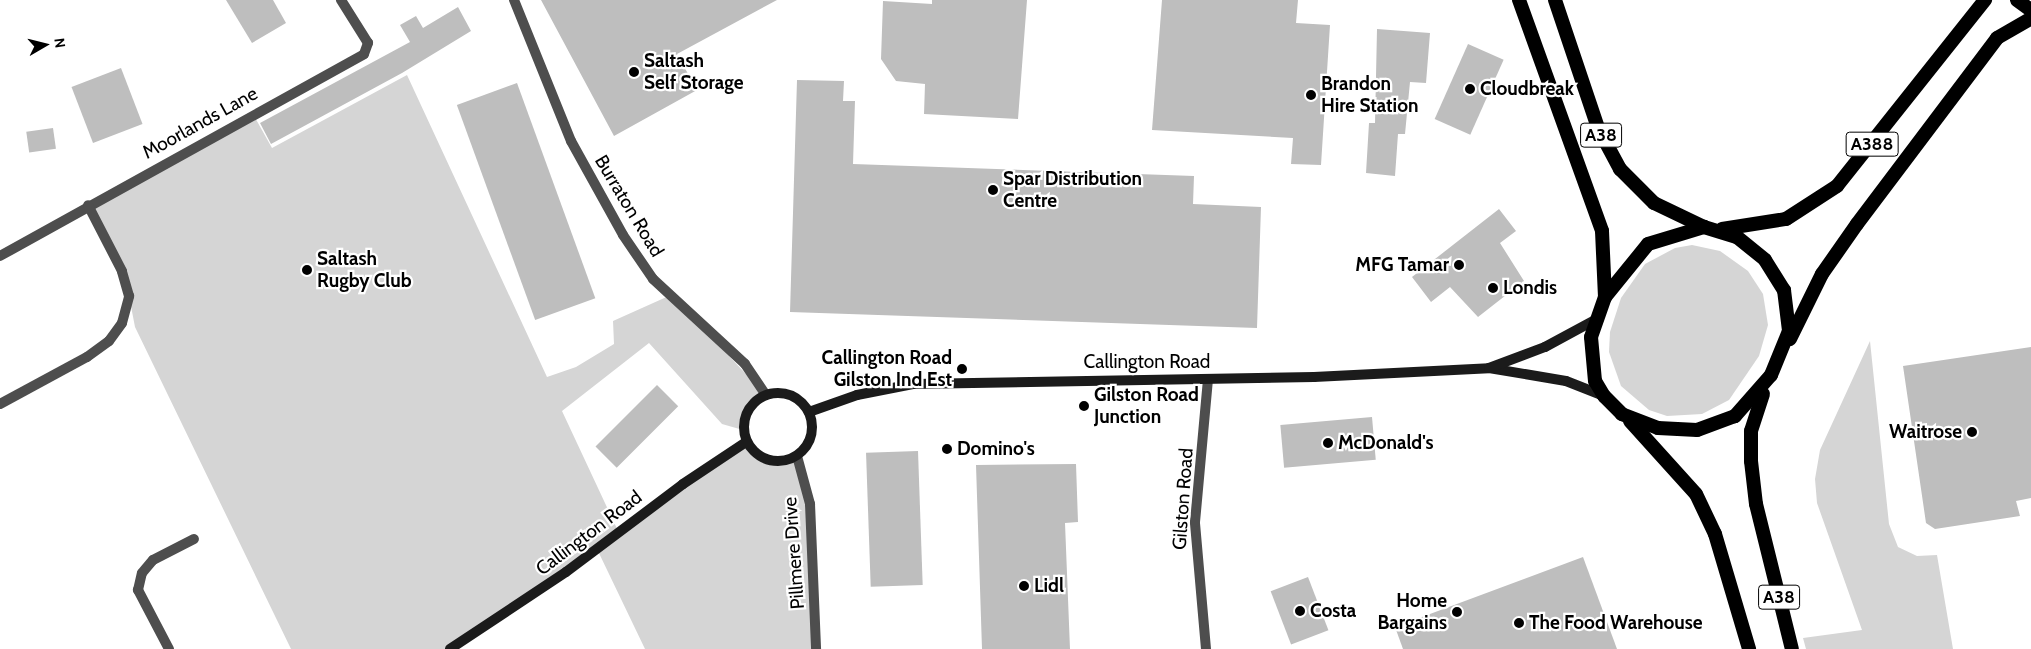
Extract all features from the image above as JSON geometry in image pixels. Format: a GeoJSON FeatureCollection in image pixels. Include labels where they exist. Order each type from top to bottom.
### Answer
{"type":"FeatureCollection","features":[{"type":"Feature","properties":{"kind":"highway","name":"A38"},"geometry":{"type":"LineString","coordinates":[[1519,0],[1602,231],[1605,296]]}},
{"type":"Feature","properties":{"kind":"highway","name":"A38"},"geometry":{"type":"LineString","coordinates":[[1555,0],[1598,128],[1620,169],[1654,203],[1704,227]]}},
{"type":"Feature","properties":{"kind":"highway","name":"A388"},"geometry":{"type":"LineString","coordinates":[[1718,229],[1786,219],[1837,186],[1985,0]]}},
{"type":"Feature","properties":{"kind":"highway"},"geometry":{"type":"LineString","coordinates":[[2018,0],[2031,10]]}},
{"type":"Feature","properties":{"kind":"highway","name":"A388"},"geometry":{"type":"LineString","coordinates":[[1784,352],[1822,274],[1857,224],[1997,38],[2031,18]]}},
{"type":"Feature","properties":{"kind":"highway"},"geometry":{"type":"LineString","coordinates":[[1704,227],[1718,229],[1752,247],[1776,273],[1788,310],[1784,352],[1771,375],[1753,400],[1718,426],[1677,431],[1622,414],[1604,396],[1590,357],[1595,320],[1605,296],[1648,244],[1704,227]]}},
{"type":"Feature","properties":{"kind":"highway","name":"A38"},"geometry":{"type":"LineString","coordinates":[[1771,375],[1751,431],[1750,461],[1756,504],[1792,649]]}},
{"type":"Feature","properties":{"kind":"highway","name":"A38"},"geometry":{"type":"LineString","coordinates":[[1622,414],[1696,494],[1715,534],[1750,649]]}},
{"type":"Feature","properties":{"kind":"main road","name":"Callington Road"},"geometry":{"type":"LineString","coordinates":[[1489,368],[1545,347],[1595,320]]}},
{"type":"Feature","properties":{"kind":"main road","name":"Callington Road"},"geometry":{"type":"LineString","coordinates":[[809,412],[857,395],[913,384],[1208,380],[1489,368],[1566,381],[1604,396]]}},
{"type":"Feature","properties":{"kind":"main road"},"geometry":{"type":"LineString","coordinates":[[766,395],[792,396],[809,412],[812,434],[797,456],[770,462],[756,454],[746,442],[745,416],[754,401],[766,395]]}},
{"type":"Feature","properties":{"kind":"main road","name":"Callington Road"},"geometry":{"type":"LineString","coordinates":[[450,649],[566,572],[683,484],[746,442]]}},
{"type":"Feature","properties":{"kind":"street","name":"Moorlands Lane"},"geometry":{"type":"LineString","coordinates":[[0,256],[88,205],[364,54],[368,43],[341,0]]}},
{"type":"Feature","properties":{"kind":"street","name":"Burraton Road"},"geometry":{"type":"LineString","coordinates":[[514,0],[571,141],[623,235],[653,279],[747,367],[766,395]]}},
{"type":"Feature","properties":{"kind":"street"},"geometry":{"type":"LineString","coordinates":[[0,404],[86,357],[109,341],[122,323],[129,296],[122,271],[88,205]]}},
{"type":"Feature","properties":{"kind":"street","name":"Gilston Road"},"geometry":{"type":"LineString","coordinates":[[1206,649],[1195,522],[1208,380]]}},
{"type":"Feature","properties":{"kind":"street","name":"Pillmere Drive"},"geometry":{"type":"LineString","coordinates":[[797,456],[810,504],[816,649]]}},
{"type":"Feature","properties":{"kind":"street"},"geometry":{"type":"LineString","coordinates":[[169,649],[138,590],[142,573],[153,560],[194,539]]}},
{"type":"Feature","properties":{"kind":"shaded area"},"geometry":{"type":"Polygon","coordinates":[[[407,75],[547,377],[576,367],[614,344],[613,321],[671,295],[766,395],[750,407],[743,430],[722,424],[649,343],[562,411],[619,533],[746,442],[755,454],[770,462],[797,456],[808,492],[816,649],[645,649],[597,549],[450,649],[291,649],[135,327],[129,296],[88,205],[253,114],[272,148],[407,75]]]}},
{"type":"Feature","properties":{"kind":"shaded area"},"geometry":{"type":"Polygon","coordinates":[[[1692,245],[1720,251],[1748,271],[1763,294],[1768,325],[1759,356],[1729,400],[1702,414],[1667,416],[1649,410],[1621,386],[1609,352],[1610,332],[1621,298],[1645,264],[1675,248],[1692,245]]]}},
{"type":"Feature","properties":{"kind":"shaded area"},"geometry":{"type":"Polygon","coordinates":[[[1870,341],[1889,524],[1898,547],[1917,556],[1937,555],[1953,649],[1806,649],[1803,638],[1862,630],[1817,503],[1815,479],[1820,450],[1870,341]]]}},
{"type":"Feature","properties":{"kind":"building"},"geometry":{"type":"Polygon","coordinates":[[[226,0],[273,0],[286,23],[252,43],[226,0]]]}},
{"type":"Feature","properties":{"kind":"building","name":"Saltash Self Storage"},"geometry":{"type":"Polygon","coordinates":[[[541,0],[777,0],[677,54],[697,90],[614,136],[541,0]]]}},
{"type":"Feature","properties":{"kind":"building"},"geometry":{"type":"Polygon","coordinates":[[[932,0],[1027,0],[1018,119],[924,114],[925,84],[896,81],[881,59],[883,1],[932,4],[932,0]]]}},
{"type":"Feature","properties":{"kind":"building"},"geometry":{"type":"Polygon","coordinates":[[[1162,0],[1298,0],[1296,23],[1330,25],[1321,165],[1291,164],[1293,138],[1152,130],[1162,0]]]}},
{"type":"Feature","properties":{"kind":"building"},"geometry":{"type":"Polygon","coordinates":[[[458,7],[471,31],[402,73],[271,144],[260,123],[410,42],[400,25],[416,16],[423,28],[458,7]]]}},
{"type":"Feature","properties":{"kind":"building"},"geometry":{"type":"Polygon","coordinates":[[[1377,29],[1430,33],[1426,83],[1410,82],[1405,134],[1398,134],[1395,176],[1366,173],[1369,123],[1375,123],[1377,29]]]}},
{"type":"Feature","properties":{"kind":"building","name":"Cloudbreak"},"geometry":{"type":"Polygon","coordinates":[[[1468,44],[1504,60],[1470,135],[1435,119],[1468,44]]]}},
{"type":"Feature","properties":{"kind":"building"},"geometry":{"type":"Polygon","coordinates":[[[121,68],[143,124],[93,143],[72,87],[121,68]]]}},
{"type":"Feature","properties":{"kind":"building","name":"Spar Distribution Centre"},"geometry":{"type":"Polygon","coordinates":[[[797,80],[844,81],[843,101],[855,101],[853,164],[1194,176],[1193,204],[1261,207],[1257,328],[790,312],[797,80]]]}},
{"type":"Feature","properties":{"kind":"building"},"geometry":{"type":"Polygon","coordinates":[[[517,83],[595,298],[535,320],[457,105],[517,83]]]}},
{"type":"Feature","properties":{"kind":"building"},"geometry":{"type":"Polygon","coordinates":[[[53,128],[56,149],[29,153],[26,132],[53,128]]]}},
{"type":"Feature","properties":{"kind":"building"},"geometry":{"type":"Polygon","coordinates":[[[1499,209],[1516,231],[1500,243],[1524,281],[1478,317],[1450,287],[1431,302],[1412,277],[1499,209]]]}},
{"type":"Feature","properties":{"kind":"building","name":"Waitrose"},"geometry":{"type":"Polygon","coordinates":[[[2031,347],[2031,498],[2016,501],[2020,516],[1935,529],[1926,523],[1903,366],[2031,347]]]}},
{"type":"Feature","properties":{"kind":"building"},"geometry":{"type":"Polygon","coordinates":[[[657,385],[678,406],[617,468],[595,447],[657,385]]]}},
{"type":"Feature","properties":{"kind":"building","name":"McDonald's"},"geometry":{"type":"Polygon","coordinates":[[[1372,417],[1376,460],[1284,468],[1280,425],[1372,417]]]}},
{"type":"Feature","properties":{"kind":"building"},"geometry":{"type":"Polygon","coordinates":[[[918,451],[923,585],[871,587],[866,453],[918,451]]]}},
{"type":"Feature","properties":{"kind":"building","name":"Lidl"},"geometry":{"type":"Polygon","coordinates":[[[1076,464],[1078,522],[1065,523],[1070,649],[982,649],[976,465],[1076,464]]]}},
{"type":"Feature","properties":{"kind":"building"},"geometry":{"type":"Polygon","coordinates":[[[1583,557],[1617,649],[1403,649],[1395,627],[1583,557]]]}},
{"type":"Feature","properties":{"kind":"building","name":"Costa"},"geometry":{"type":"Polygon","coordinates":[[[1308,577],[1328,630],[1291,645],[1271,591],[1308,577]]]}},
{"type":"Feature","properties":{"kind":"place","name":"Saltash Self Storage"},"geometry":{"type":"Point","coordinates":[634,72]}},
{"type":"Feature","properties":{"kind":"place","name":"Cloudbreak"},"geometry":{"type":"Point","coordinates":[1470,89]}},
{"type":"Feature","properties":{"kind":"place","name":"Brandon Hire Station"},"geometry":{"type":"Point","coordinates":[1311,95]}},
{"type":"Feature","properties":{"kind":"place","name":"Spar Distribution Centre"},"geometry":{"type":"Point","coordinates":[993,190]}},
{"type":"Feature","properties":{"kind":"place","name":"MFG Tamar"},"geometry":{"type":"Point","coordinates":[1459,265]}},
{"type":"Feature","properties":{"kind":"place","name":"Saltash Rugby Club"},"geometry":{"type":"Point","coordinates":[307,270]}},
{"type":"Feature","properties":{"kind":"place","name":"Londis"},"geometry":{"type":"Point","coordinates":[1493,288]}},
{"type":"Feature","properties":{"kind":"place","name":"Callington Road Gilston Ind Est"},"geometry":{"type":"Point","coordinates":[962,369]}},
{"type":"Feature","properties":{"kind":"place","name":"Gilston Road Junction"},"geometry":{"type":"Point","coordinates":[1084,406]}},
{"type":"Feature","properties":{"kind":"place","name":"Waitrose"},"geometry":{"type":"Point","coordinates":[1972,432]}},
{"type":"Feature","properties":{"kind":"place","name":"McDonald's"},"geometry":{"type":"Point","coordinates":[1328,443]}},
{"type":"Feature","properties":{"kind":"place","name":"Domino's"},"geometry":{"type":"Point","coordinates":[947,449]}},
{"type":"Feature","properties":{"kind":"place","name":"Lidl"},"geometry":{"type":"Point","coordinates":[1024,586]}},
{"type":"Feature","properties":{"kind":"place","name":"Costa"},"geometry":{"type":"Point","coordinates":[1300,611]}},
{"type":"Feature","properties":{"kind":"place","name":"Home Bargains"},"geometry":{"type":"Point","coordinates":[1457,612]}},
{"type":"Feature","properties":{"kind":"place","name":"The Food Warehouse"},"geometry":{"type":"Point","coordinates":[1519,623]}}]}
